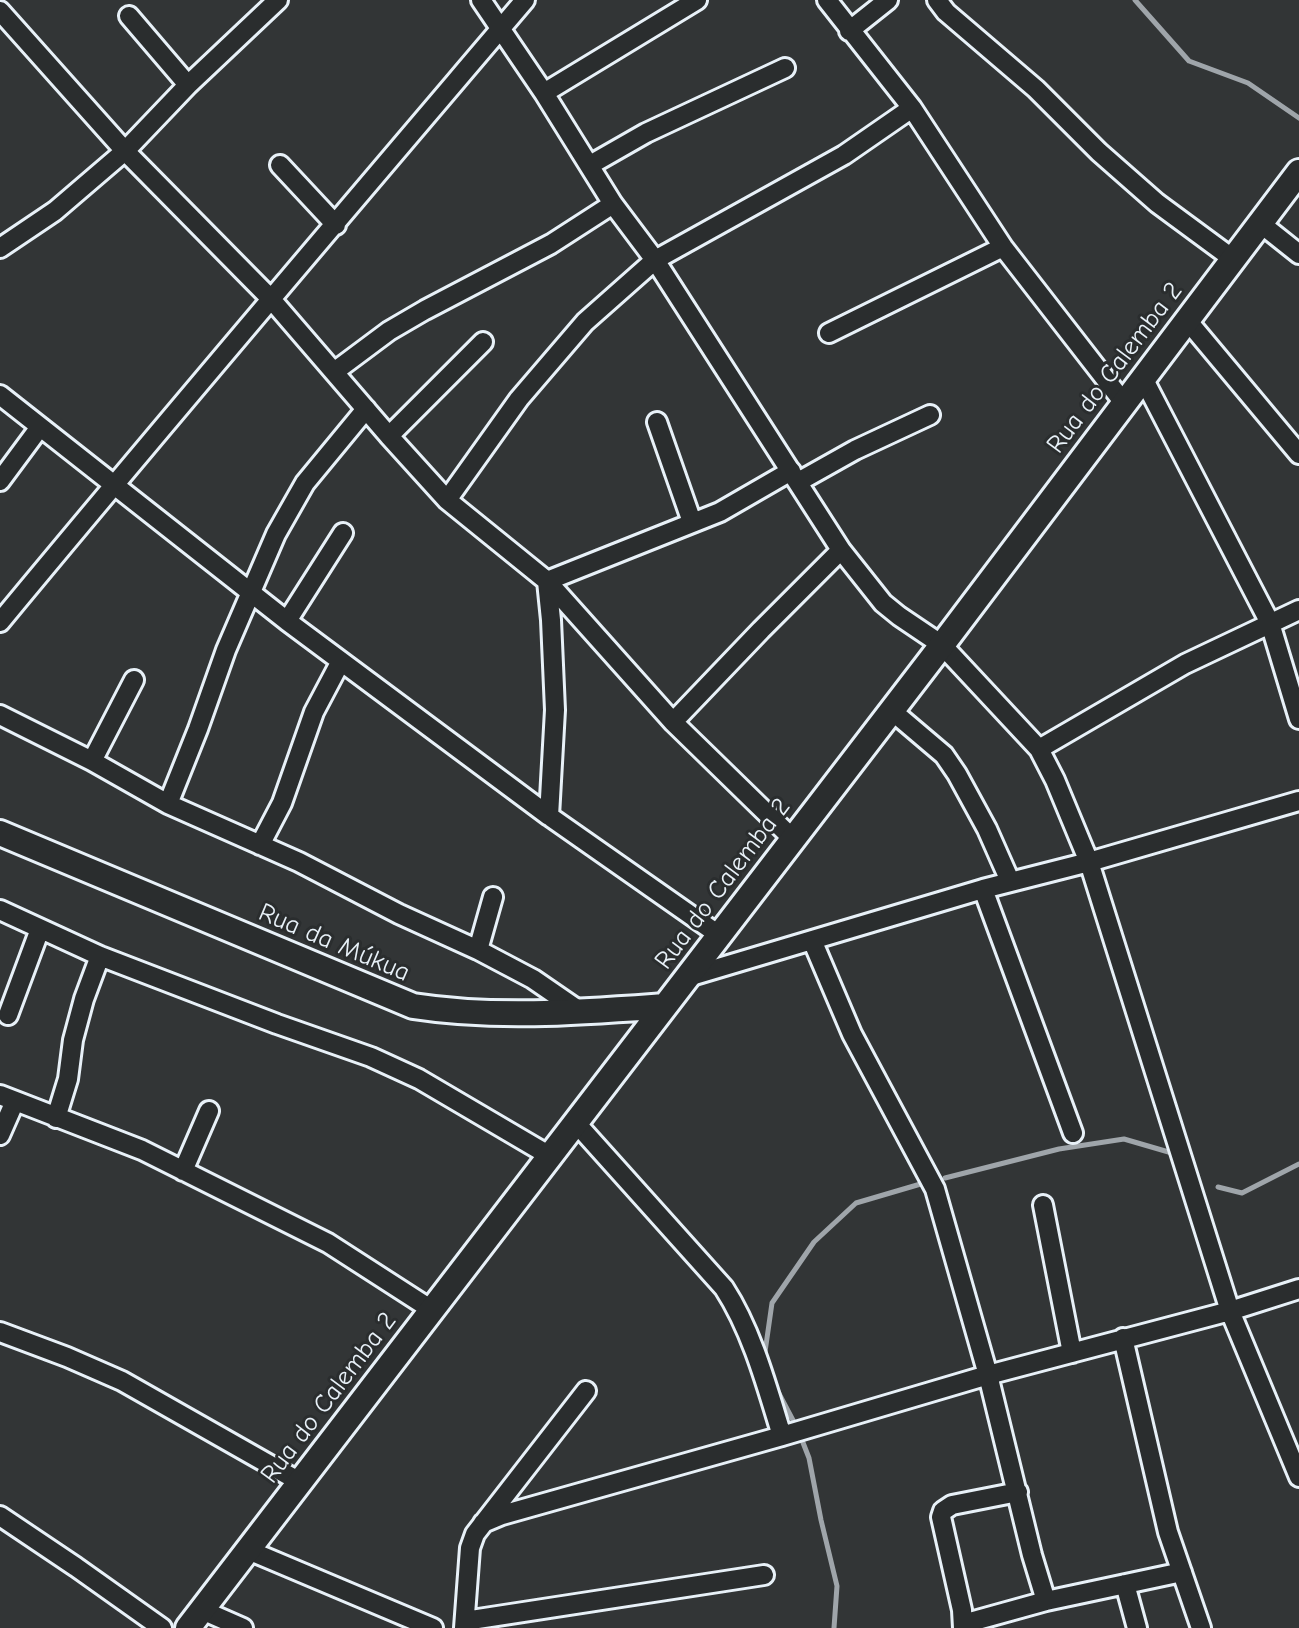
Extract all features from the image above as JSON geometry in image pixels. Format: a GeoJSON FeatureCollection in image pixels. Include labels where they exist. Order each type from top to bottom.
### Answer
{"type":"FeatureCollection","features":[{"type":"Feature","properties":{"kind":"main road","name":"Rua do Calemba 2"},"geometry":{"type":"LineString","coordinates":[[195,1619],[942,645],[1299,172]]}},
{"type":"Feature","properties":{"kind":"main road","name":"Rua da Múkua"},"geometry":{"type":"LineString","coordinates":[[0,833],[413,1006],[451,1012],[581,1012],[665,1006]]}},
{"type":"Feature","properties":{"kind":"street"},"geometry":{"type":"LineString","coordinates":[[0,248],[55,211],[125,151],[188,85],[278,0]]}},
{"type":"Feature","properties":{"kind":"street"},"geometry":{"type":"LineString","coordinates":[[481,0],[613,204],[655,260],[841,550],[883,603],[942,645],[1039,749],[1089,862],[1230,1311],[1299,1477]]}},
{"type":"Feature","properties":{"kind":"street"},"geometry":{"type":"LineString","coordinates":[[4,610],[114,485],[525,0]]}},
{"type":"Feature","properties":{"kind":"street"},"geometry":{"type":"LineString","coordinates":[[544,93],[697,0]]}},
{"type":"Feature","properties":{"kind":"street"},"geometry":{"type":"LineString","coordinates":[[827,0],[912,108],[1003,247],[1124,403]]}},
{"type":"Feature","properties":{"kind":"street"},"geometry":{"type":"LineString","coordinates":[[849,31],[888,0]]}},
{"type":"Feature","properties":{"kind":"street"},"geometry":{"type":"LineString","coordinates":[[937,0],[946,12],[1036,89],[1111,163],[1157,203],[1233,259]]}},
{"type":"Feature","properties":{"kind":"street"},"geometry":{"type":"LineString","coordinates":[[0,11],[125,151],[271,299],[447,500],[547,581],[673,722],[793,839]]}},
{"type":"Feature","properties":{"kind":"street"},"geometry":{"type":"LineString","coordinates":[[129,16],[188,85]]}},
{"type":"Feature","properties":{"kind":"street"},"geometry":{"type":"LineString","coordinates":[[590,165],[646,133],[785,68]]}},
{"type":"Feature","properties":{"kind":"street"},"geometry":{"type":"LineString","coordinates":[[447,500],[519,399],[585,322],[655,260],[844,155],[912,108]]}},
{"type":"Feature","properties":{"kind":"street"},"geometry":{"type":"LineString","coordinates":[[280,165],[336,225]]}},
{"type":"Feature","properties":{"kind":"street"},"geometry":{"type":"LineString","coordinates":[[334,372],[389,331],[551,244],[613,204]]}},
{"type":"Feature","properties":{"kind":"street"},"geometry":{"type":"LineString","coordinates":[[1260,223],[1299,254]]}},
{"type":"Feature","properties":{"kind":"street"},"geometry":{"type":"LineString","coordinates":[[829,333],[1003,247]]}},
{"type":"Feature","properties":{"kind":"street"},"geometry":{"type":"LineString","coordinates":[[1187,320],[1299,454]]}},
{"type":"Feature","properties":{"kind":"street"},"geometry":{"type":"LineString","coordinates":[[389,436],[483,342]]}},
{"type":"Feature","properties":{"kind":"street"},"geometry":{"type":"LineString","coordinates":[[1143,378],[1270,623],[1299,719]]}},
{"type":"Feature","properties":{"kind":"street"},"geometry":{"type":"LineString","coordinates":[[0,395],[287,621],[549,816],[719,935]]}},
{"type":"Feature","properties":{"kind":"street"},"geometry":{"type":"LineString","coordinates":[[168,804],[250,590],[285,514],[305,483],[366,409]]}},
{"type":"Feature","properties":{"kind":"street"},"geometry":{"type":"LineString","coordinates":[[547,581],[720,512],[930,415]]}},
{"type":"Feature","properties":{"kind":"street"},"geometry":{"type":"LineString","coordinates":[[657,422],[692,522]]}},
{"type":"Feature","properties":{"kind":"street"},"geometry":{"type":"LineString","coordinates":[[0,481],[40,427]]}},
{"type":"Feature","properties":{"kind":"street"},"geometry":{"type":"LineString","coordinates":[[287,621],[343,533]]}},
{"type":"Feature","properties":{"kind":"street"},"geometry":{"type":"LineString","coordinates":[[673,722],[841,550]]}},
{"type":"Feature","properties":{"kind":"street"},"geometry":{"type":"LineString","coordinates":[[547,581],[555,710],[549,816]]}},
{"type":"Feature","properties":{"kind":"street"},"geometry":{"type":"LineString","coordinates":[[1039,749],[1185,664],[1299,610]]}},
{"type":"Feature","properties":{"kind":"street"},"geometry":{"type":"LineString","coordinates":[[260,845],[282,803],[314,712],[341,661]]}},
{"type":"Feature","properties":{"kind":"street"},"geometry":{"type":"LineString","coordinates":[[92,761],[134,680]]}},
{"type":"Feature","properties":{"kind":"street"},"geometry":{"type":"LineString","coordinates":[[891,710],[944,755],[987,829],[1010,881]]}},
{"type":"Feature","properties":{"kind":"street"},"geometry":{"type":"LineString","coordinates":[[0,715],[92,761],[168,804],[299,862],[399,914],[478,950],[533,979],[581,1012]]}},
{"type":"Feature","properties":{"kind":"street"},"geometry":{"type":"LineString","coordinates":[[688,977],[1010,881],[1089,862],[1299,801]]}},
{"type":"Feature","properties":{"kind":"street"},"geometry":{"type":"LineString","coordinates":[[983,889],[1073,1133]]}},
{"type":"Feature","properties":{"kind":"street"},"geometry":{"type":"LineString","coordinates":[[478,950],[493,897]]}},
{"type":"Feature","properties":{"kind":"street"},"geometry":{"type":"LineString","coordinates":[[0,910],[100,956],[371,1057],[419,1079],[550,1156]]}},
{"type":"Feature","properties":{"kind":"street"},"geometry":{"type":"LineString","coordinates":[[8,1015],[40,929]]}},
{"type":"Feature","properties":{"kind":"street"},"geometry":{"type":"LineString","coordinates":[[812,940],[852,1034],[935,1189],[988,1375],[1046,1601]]}},
{"type":"Feature","properties":{"kind":"street"},"geometry":{"type":"LineString","coordinates":[[56,1118],[68,1079],[73,1040],[84,999],[100,956]]}},
{"type":"Feature","properties":{"kind":"street"},"geometry":{"type":"LineString","coordinates":[[0,1135],[7,1098],[142,1150],[328,1243],[432,1310]]}},
{"type":"Feature","properties":{"kind":"street"},"geometry":{"type":"LineString","coordinates":[[183,1171],[209,1111]]}},
{"type":"Feature","properties":{"kind":"street"},"geometry":{"type":"LineString","coordinates":[[576,1123],[724,1288],[746,1333],[782,1436]]}},
{"type":"Feature","properties":{"kind":"street"},"geometry":{"type":"LineString","coordinates":[[1043,1205],[1072,1353]]}},
{"type":"Feature","properties":{"kind":"street"},"geometry":{"type":"LineString","coordinates":[[483,1523],[988,1375],[1230,1311],[1299,1289]]}},
{"type":"Feature","properties":{"kind":"street"},"geometry":{"type":"LineString","coordinates":[[0,1332],[122,1381],[300,1482]]}},
{"type":"Feature","properties":{"kind":"street"},"geometry":{"type":"LineString","coordinates":[[1123,1338],[1168,1532],[1201,1628]]}},
{"type":"Feature","properties":{"kind":"street"},"geometry":{"type":"LineString","coordinates":[[586,1391],[475,1534],[470,1548],[464,1624],[764,1575]]}},
{"type":"Feature","properties":{"kind":"street"},"geometry":{"type":"LineString","coordinates":[[1018,1492],[952,1505],[943,1511],[941,1517],[963,1626],[1046,1601],[1182,1572]]}},
{"type":"Feature","properties":{"kind":"street"},"geometry":{"type":"LineString","coordinates":[[0,1516],[162,1628]]}},
{"type":"Feature","properties":{"kind":"street"},"geometry":{"type":"LineString","coordinates":[[248,1550],[433,1628]]}},
{"type":"Feature","properties":{"kind":"street"},"geometry":{"type":"LineString","coordinates":[[1125,1584],[1137,1628]]}},
{"type":"Feature","properties":{"kind":"street"},"geometry":{"type":"LineString","coordinates":[[195,1619],[243,1628]]}},
{"type":"Feature","properties":{"kind":"waterway"},"geometry":{"type":"LineString","coordinates":[[1135,0],[1189,61],[1248,83],[1299,118]]}},
{"type":"Feature","properties":{"kind":"waterway"},"geometry":{"type":"LineString","coordinates":[[945,1178],[1059,1149],[1124,1139],[1172,1153]]}},
{"type":"Feature","properties":{"kind":"waterway"},"geometry":{"type":"LineString","coordinates":[[1218,1187],[1242,1193],[1299,1164]]}},
{"type":"Feature","properties":{"kind":"waterway"},"geometry":{"type":"LineString","coordinates":[[764,1359],[772,1303],[814,1242],[856,1203],[924,1183]]}},
{"type":"Feature","properties":{"kind":"waterway"},"geometry":{"type":"LineString","coordinates":[[775,1386],[796,1426]]}},
{"type":"Feature","properties":{"kind":"waterway"},"geometry":{"type":"LineString","coordinates":[[800,1435],[809,1458],[837,1586],[834,1628]]}}]}
